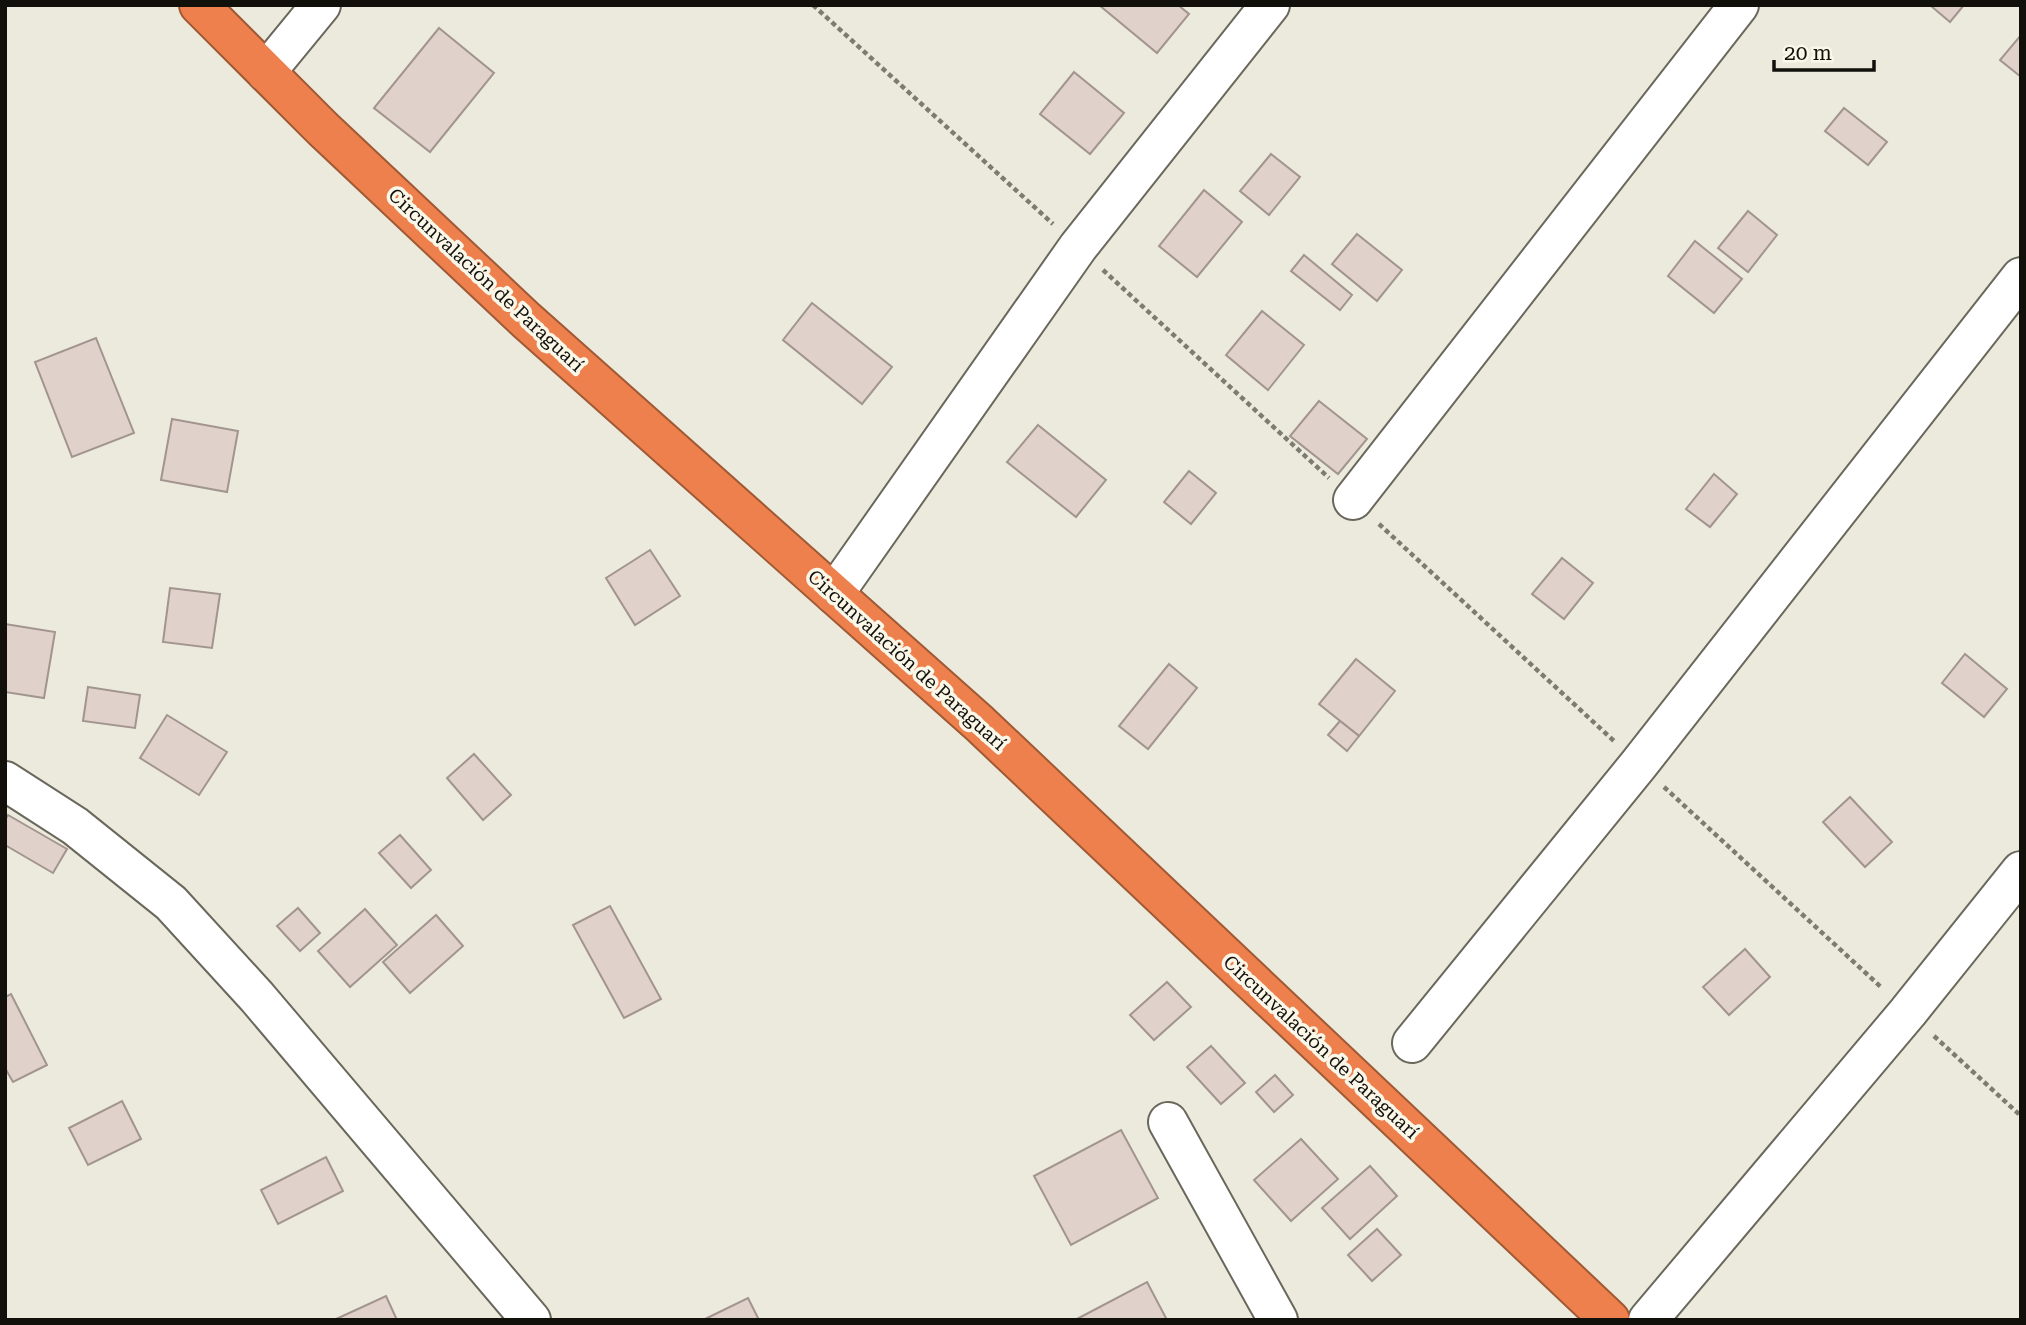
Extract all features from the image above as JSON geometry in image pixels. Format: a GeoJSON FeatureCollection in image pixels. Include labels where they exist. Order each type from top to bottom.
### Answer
{"type":"FeatureCollection","features":[{"type":"Feature","properties":{"kind":"highway","name":"Circunvalación de Paraguarí"},"geometry":{"type":"LineString","coordinates":[[199,5],[323,129],[526,320],[979,723],[1610,1320]]}},
{"type":"Feature","properties":{"kind":"street"},"geometry":{"type":"LineString","coordinates":[[266,72],[321,5]]}},
{"type":"Feature","properties":{"kind":"street"},"geometry":{"type":"LineString","coordinates":[[834,594],[1078,247],[1270,5]]}},
{"type":"Feature","properties":{"kind":"street"},"geometry":{"type":"LineString","coordinates":[[1353,500],[1739,5]]}},
{"type":"Feature","properties":{"kind":"street"},"geometry":{"type":"LineString","coordinates":[[1412,1043],[1639,764],[2021,277]]}},
{"type":"Feature","properties":{"kind":"street"},"geometry":{"type":"LineString","coordinates":[[5,781],[75,826],[171,903],[257,997],[531,1320]]}},
{"type":"Feature","properties":{"kind":"street"},"geometry":{"type":"LineString","coordinates":[[1648,1320],[1908,1012],[2021,871]]}},
{"type":"Feature","properties":{"kind":"street"},"geometry":{"type":"LineString","coordinates":[[1168,1122],[1278,1320]]}},
{"type":"Feature","properties":{"kind":"path"},"geometry":{"type":"LineString","coordinates":[[813,5],[2021,1116]]}},
{"type":"Feature","properties":{"kind":"building"},"geometry":{"type":"Polygon","coordinates":[[[1099,5],[1178,5],[1189,14],[1157,53],[1099,5]]]}},
{"type":"Feature","properties":{"kind":"building"},"geometry":{"type":"Polygon","coordinates":[[[1932,5],[1964,5],[1950,22],[1932,5]]]}},
{"type":"Feature","properties":{"kind":"building"},"geometry":{"type":"Polygon","coordinates":[[[439,28],[494,73],[430,152],[374,108],[439,28]]]}},
{"type":"Feature","properties":{"kind":"building"},"geometry":{"type":"Polygon","coordinates":[[[2021,35],[2021,77],[2000,60],[2021,35]]]}},
{"type":"Feature","properties":{"kind":"building"},"geometry":{"type":"Polygon","coordinates":[[[1074,72],[1124,113],[1090,154],[1040,114],[1074,72]]]}},
{"type":"Feature","properties":{"kind":"building"},"geometry":{"type":"Polygon","coordinates":[[[1844,108],[1887,142],[1868,165],[1825,131],[1844,108]]]}},
{"type":"Feature","properties":{"kind":"building"},"geometry":{"type":"Polygon","coordinates":[[[1271,154],[1300,177],[1269,215],[1240,191],[1271,154]]]}},
{"type":"Feature","properties":{"kind":"building"},"geometry":{"type":"Polygon","coordinates":[[[1204,190],[1242,222],[1197,277],[1159,246],[1204,190]]]}},
{"type":"Feature","properties":{"kind":"building"},"geometry":{"type":"Polygon","coordinates":[[[1748,211],[1777,235],[1748,272],[1718,248],[1748,211]]]}},
{"type":"Feature","properties":{"kind":"building"},"geometry":{"type":"Polygon","coordinates":[[[1357,234],[1402,270],[1377,301],[1332,264],[1357,234]]]}},
{"type":"Feature","properties":{"kind":"building"},"geometry":{"type":"Polygon","coordinates":[[[1695,241],[1742,279],[1714,313],[1668,276],[1695,241]]]}},
{"type":"Feature","properties":{"kind":"building"},"geometry":{"type":"Polygon","coordinates":[[[1304,255],[1352,295],[1340,310],[1291,271],[1304,255]]]}},
{"type":"Feature","properties":{"kind":"building"},"geometry":{"type":"Polygon","coordinates":[[[812,303],[892,367],[862,404],[783,340],[812,303]]]}},
{"type":"Feature","properties":{"kind":"building"},"geometry":{"type":"Polygon","coordinates":[[[1262,311],[1304,345],[1268,390],[1226,355],[1262,311]]]}},
{"type":"Feature","properties":{"kind":"building"},"geometry":{"type":"Polygon","coordinates":[[[96,338],[134,433],[72,457],[35,362],[96,338]]]}},
{"type":"Feature","properties":{"kind":"building"},"geometry":{"type":"Polygon","coordinates":[[[1319,401],[1367,439],[1338,474],[1290,436],[1319,401]]]}},
{"type":"Feature","properties":{"kind":"building"},"geometry":{"type":"Polygon","coordinates":[[[172,419],[238,431],[227,492],[161,480],[172,419]]]}},
{"type":"Feature","properties":{"kind":"building"},"geometry":{"type":"Polygon","coordinates":[[[1038,425],[1106,480],[1076,517],[1007,462],[1038,425]]]}},
{"type":"Feature","properties":{"kind":"building"},"geometry":{"type":"Polygon","coordinates":[[[1189,471],[1216,493],[1191,524],[1164,502],[1189,471]]]}},
{"type":"Feature","properties":{"kind":"building"},"geometry":{"type":"Polygon","coordinates":[[[1714,474],[1737,494],[1710,527],[1686,509],[1714,474]]]}},
{"type":"Feature","properties":{"kind":"building"},"geometry":{"type":"Polygon","coordinates":[[[650,550],[680,596],[635,625],[606,578],[650,550]]]}},
{"type":"Feature","properties":{"kind":"building"},"geometry":{"type":"Polygon","coordinates":[[[1562,558],[1593,583],[1564,619],[1532,594],[1562,558]]]}},
{"type":"Feature","properties":{"kind":"building"},"geometry":{"type":"Polygon","coordinates":[[[170,588],[220,594],[212,648],[163,642],[170,588]]]}},
{"type":"Feature","properties":{"kind":"building"},"geometry":{"type":"Polygon","coordinates":[[[5,624],[55,632],[44,698],[5,692],[5,624]]]}},
{"type":"Feature","properties":{"kind":"building"},"geometry":{"type":"Polygon","coordinates":[[[1965,654],[2007,689],[1984,717],[1942,683],[1965,654]]]}},
{"type":"Feature","properties":{"kind":"building"},"geometry":{"type":"Polygon","coordinates":[[[1356,659],[1395,691],[1359,736],[1319,704],[1356,659]]]}},
{"type":"Feature","properties":{"kind":"building"},"geometry":{"type":"Polygon","coordinates":[[[1169,664],[1197,688],[1148,749],[1119,726],[1169,664]]]}},
{"type":"Feature","properties":{"kind":"building"},"geometry":{"type":"Polygon","coordinates":[[[88,687],[140,695],[135,728],[83,721],[88,687]]]}},
{"type":"Feature","properties":{"kind":"building"},"geometry":{"type":"Polygon","coordinates":[[[167,715],[227,752],[199,795],[140,758],[167,715]]]}},
{"type":"Feature","properties":{"kind":"building"},"geometry":{"type":"Polygon","coordinates":[[[1340,721],[1359,736],[1347,751],[1328,735],[1340,721]]]}},
{"type":"Feature","properties":{"kind":"building"},"geometry":{"type":"Polygon","coordinates":[[[474,754],[511,795],[483,820],[447,778],[474,754]]]}},
{"type":"Feature","properties":{"kind":"building"},"geometry":{"type":"Polygon","coordinates":[[[1850,797],[1892,842],[1865,867],[1823,822],[1850,797]]]}},
{"type":"Feature","properties":{"kind":"building"},"geometry":{"type":"Polygon","coordinates":[[[8,815],[67,849],[53,873],[5,845],[5,820],[8,815]]]}},
{"type":"Feature","properties":{"kind":"building"},"geometry":{"type":"Polygon","coordinates":[[[400,835],[431,870],[411,888],[379,853],[400,835]]]}},
{"type":"Feature","properties":{"kind":"building"},"geometry":{"type":"Polygon","coordinates":[[[610,906],[661,999],[624,1018],[573,925],[610,906]]]}},
{"type":"Feature","properties":{"kind":"building"},"geometry":{"type":"Polygon","coordinates":[[[298,908],[320,933],[300,951],[277,926],[298,908]]]}},
{"type":"Feature","properties":{"kind":"building"},"geometry":{"type":"Polygon","coordinates":[[[365,909],[397,945],[350,987],[318,951],[365,909]]]}},
{"type":"Feature","properties":{"kind":"building"},"geometry":{"type":"Polygon","coordinates":[[[436,915],[463,946],[410,993],[383,962],[436,915]]]}},
{"type":"Feature","properties":{"kind":"building"},"geometry":{"type":"Polygon","coordinates":[[[1745,949],[1770,977],[1729,1015],[1703,987],[1745,949]]]}},
{"type":"Feature","properties":{"kind":"building"},"geometry":{"type":"Polygon","coordinates":[[[1167,982],[1191,1007],[1154,1040],[1130,1015],[1167,982]]]}},
{"type":"Feature","properties":{"kind":"building"},"geometry":{"type":"Polygon","coordinates":[[[11,994],[47,1065],[13,1082],[5,1068],[5,997],[11,994]]]}},
{"type":"Feature","properties":{"kind":"building"},"geometry":{"type":"Polygon","coordinates":[[[1211,1046],[1245,1083],[1221,1104],[1187,1067],[1211,1046]]]}},
{"type":"Feature","properties":{"kind":"building"},"geometry":{"type":"Polygon","coordinates":[[[1275,1075],[1293,1095],[1274,1112],[1256,1092],[1275,1075]]]}},
{"type":"Feature","properties":{"kind":"building"},"geometry":{"type":"Polygon","coordinates":[[[122,1101],[141,1139],[88,1165],[69,1128],[122,1101]]]}},
{"type":"Feature","properties":{"kind":"building"},"geometry":{"type":"Polygon","coordinates":[[[1121,1130],[1158,1198],[1071,1245],[1034,1176],[1121,1130]]]}},
{"type":"Feature","properties":{"kind":"building"},"geometry":{"type":"Polygon","coordinates":[[[1301,1139],[1338,1179],[1291,1221],[1254,1180],[1301,1139]]]}},
{"type":"Feature","properties":{"kind":"building"},"geometry":{"type":"Polygon","coordinates":[[[326,1157],[343,1191],[278,1224],[261,1190],[326,1157]]]}},
{"type":"Feature","properties":{"kind":"building"},"geometry":{"type":"Polygon","coordinates":[[[1370,1166],[1397,1196],[1350,1239],[1322,1208],[1370,1166]]]}},
{"type":"Feature","properties":{"kind":"building"},"geometry":{"type":"Polygon","coordinates":[[[1377,1229],[1401,1255],[1372,1281],[1348,1255],[1377,1229]]]}},
{"type":"Feature","properties":{"kind":"building"},"geometry":{"type":"Polygon","coordinates":[[[1147,1282],[1167,1320],[1075,1320],[1147,1282]]]}},
{"type":"Feature","properties":{"kind":"building"},"geometry":{"type":"Polygon","coordinates":[[[386,1296],[397,1320],[334,1320],[386,1296]]]}},
{"type":"Feature","properties":{"kind":"building"},"geometry":{"type":"Polygon","coordinates":[[[748,1298],[759,1320],[703,1320],[748,1298]]]}}]}
